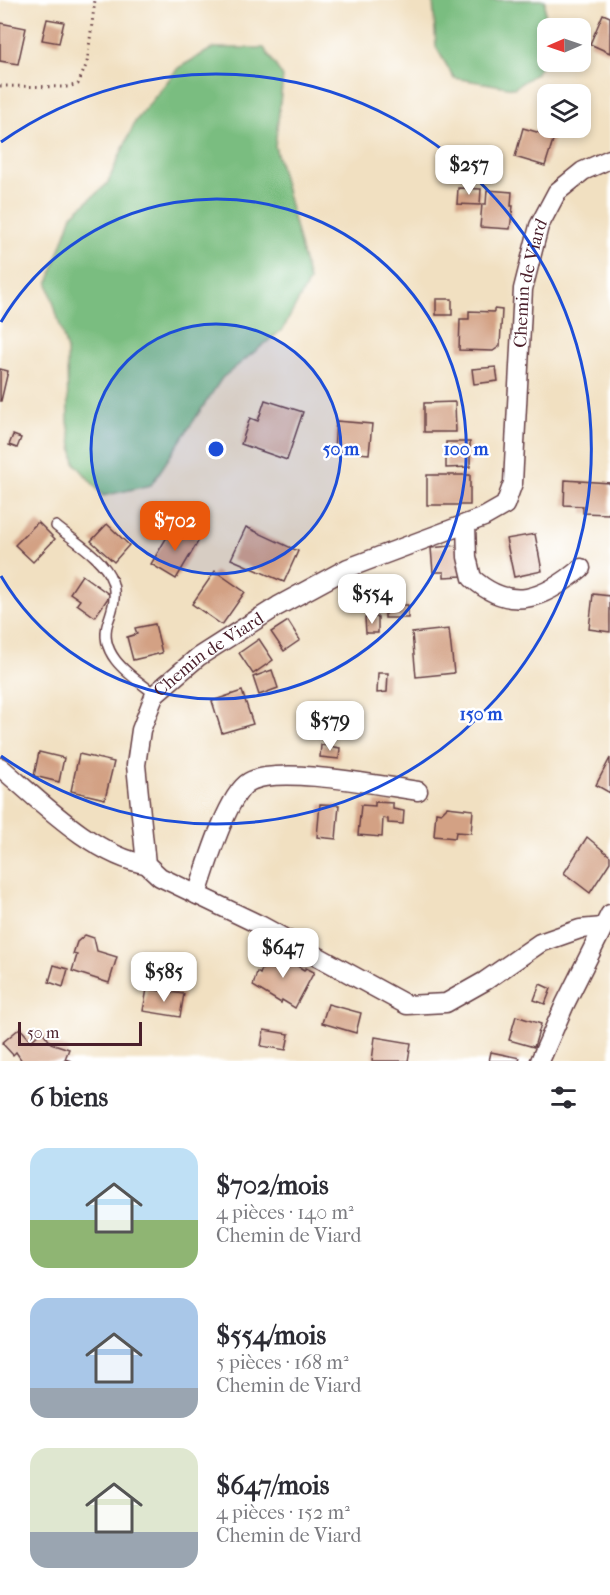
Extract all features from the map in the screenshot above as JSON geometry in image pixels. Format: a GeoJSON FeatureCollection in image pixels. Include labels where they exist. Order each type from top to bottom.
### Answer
{"type":"FeatureCollection","features":[{"type":"Feature","properties":{"kind":"street","name":"Chemin de Viard"},"geometry":{"type":"LineString","coordinates":[[146,864],[136,765],[141,730],[155,694],[198,657],[278,606],[348,568],[466,524],[505,505],[513,483],[524,289],[540,226],[557,192],[584,171],[610,159]]}},
{"type":"Feature","properties":{"kind":"street"},"geometry":{"type":"LineString","coordinates":[[466,524],[467,557],[472,578],[501,598],[525,600],[562,584],[581,568]]}},
{"type":"Feature","properties":{"kind":"street"},"geometry":{"type":"LineString","coordinates":[[0,767],[73,829],[129,862],[146,864],[160,877],[260,925],[407,1005],[446,1003],[540,944],[606,921]]}},
{"type":"Feature","properties":{"kind":"street"},"geometry":{"type":"LineString","coordinates":[[197,895],[214,843],[236,796],[248,782],[269,777],[328,778],[418,791]]}},
{"type":"Feature","properties":{"kind":"street"},"geometry":{"type":"LineString","coordinates":[[540,1061],[606,921]]}},
{"type":"Feature","properties":{"kind":"lane"},"geometry":{"type":"LineString","coordinates":[[56,526],[100,563],[112,579],[115,594],[106,627],[108,643],[116,663],[155,694]]}},
{"type":"Feature","properties":{"kind":"path"},"geometry":{"type":"LineString","coordinates":[[0,86],[68,87],[78,84],[87,63],[95,0]]}},
{"type":"Feature","properties":{"kind":"green space"},"geometry":{"type":"Polygon","coordinates":[[[433,0],[545,0],[545,18],[537,18],[537,72],[514,88],[454,78],[436,47],[433,0]]]}},
{"type":"Feature","properties":{"kind":"green space"},"geometry":{"type":"Polygon","coordinates":[[[213,48],[264,48],[283,77],[275,146],[309,281],[283,329],[222,378],[151,485],[103,496],[75,463],[68,422],[67,350],[48,284],[72,215],[107,184],[135,122],[178,68],[213,48]]]}},
{"type":"Feature","properties":{"kind":"building"},"geometry":{"type":"Polygon","coordinates":[[[603,14],[610,17],[610,53],[591,44],[603,14]]]}},
{"type":"Feature","properties":{"kind":"building"},"geometry":{"type":"Polygon","coordinates":[[[47,19],[64,22],[59,43],[42,40],[47,19]]]}},
{"type":"Feature","properties":{"kind":"building"},"geometry":{"type":"Polygon","coordinates":[[[0,23],[26,28],[18,64],[0,61],[0,23]]]}},
{"type":"Feature","properties":{"kind":"building"},"geometry":{"type":"Polygon","coordinates":[[[523,128],[537,132],[537,138],[554,138],[545,166],[515,157],[523,128]]]}},
{"type":"Feature","properties":{"kind":"building"},"geometry":{"type":"Polygon","coordinates":[[[458,188],[481,189],[480,205],[457,204],[458,188]]]}},
{"type":"Feature","properties":{"kind":"building"},"geometry":{"type":"Polygon","coordinates":[[[487,190],[512,192],[510,229],[480,227],[482,204],[486,204],[487,190]]]}},
{"type":"Feature","properties":{"kind":"building"},"geometry":{"type":"Polygon","coordinates":[[[436,299],[452,299],[452,315],[436,315],[436,299]]]}},
{"type":"Feature","properties":{"kind":"building"},"geometry":{"type":"Polygon","coordinates":[[[494,309],[502,310],[500,346],[493,351],[459,350],[460,319],[469,319],[469,311],[494,312],[494,309]]]}},
{"type":"Feature","properties":{"kind":"building"},"geometry":{"type":"Polygon","coordinates":[[[496,367],[498,381],[474,384],[472,369],[496,367]]]}},
{"type":"Feature","properties":{"kind":"building"},"geometry":{"type":"Polygon","coordinates":[[[0,369],[8,371],[1,401],[0,401],[0,369]]]}},
{"type":"Feature","properties":{"kind":"building"},"geometry":{"type":"Polygon","coordinates":[[[265,400],[303,412],[287,460],[241,444],[250,418],[258,421],[265,400]]]}},
{"type":"Feature","properties":{"kind":"building"},"geometry":{"type":"Polygon","coordinates":[[[455,402],[456,432],[424,432],[424,403],[455,402]]]}},
{"type":"Feature","properties":{"kind":"building"},"geometry":{"type":"Polygon","coordinates":[[[336,421],[372,424],[369,454],[334,451],[336,421]]]}},
{"type":"Feature","properties":{"kind":"building"},"geometry":{"type":"Polygon","coordinates":[[[13,435],[21,438],[17,448],[9,445],[13,435]]]}},
{"type":"Feature","properties":{"kind":"building"},"geometry":{"type":"Polygon","coordinates":[[[446,442],[470,442],[470,467],[446,468],[446,442]]]}},
{"type":"Feature","properties":{"kind":"building"},"geometry":{"type":"Polygon","coordinates":[[[427,475],[470,475],[470,505],[427,505],[427,475]]]}},
{"type":"Feature","properties":{"kind":"building"},"geometry":{"type":"Polygon","coordinates":[[[565,480],[610,483],[609,514],[583,513],[583,506],[564,505],[565,480]]]}},
{"type":"Feature","properties":{"kind":"building"},"geometry":{"type":"Polygon","coordinates":[[[38,522],[55,539],[33,562],[15,545],[38,522]]]}},
{"type":"Feature","properties":{"kind":"building"},"geometry":{"type":"Polygon","coordinates":[[[107,524],[129,545],[114,562],[91,541],[107,524]]]}},
{"type":"Feature","properties":{"kind":"building"},"geometry":{"type":"Polygon","coordinates":[[[174,525],[199,540],[176,579],[151,564],[174,525]]]}},
{"type":"Feature","properties":{"kind":"building"},"geometry":{"type":"Polygon","coordinates":[[[246,527],[298,551],[284,582],[231,559],[246,527]]]}},
{"type":"Feature","properties":{"kind":"building"},"geometry":{"type":"Polygon","coordinates":[[[535,534],[542,571],[514,577],[506,539],[535,534]]]}},
{"type":"Feature","properties":{"kind":"building"},"geometry":{"type":"Polygon","coordinates":[[[459,545],[462,576],[444,577],[444,572],[433,572],[431,548],[459,545]]]}},
{"type":"Feature","properties":{"kind":"building"},"geometry":{"type":"Polygon","coordinates":[[[215,571],[245,592],[222,625],[192,604],[215,571]]]}},
{"type":"Feature","properties":{"kind":"building"},"geometry":{"type":"Polygon","coordinates":[[[82,575],[110,595],[95,617],[77,604],[80,600],[70,593],[82,575]]]}},
{"type":"Feature","properties":{"kind":"building"},"geometry":{"type":"Polygon","coordinates":[[[399,585],[399,605],[408,605],[408,618],[385,618],[385,612],[372,613],[372,586],[399,585]]]}},
{"type":"Feature","properties":{"kind":"building"},"geometry":{"type":"Polygon","coordinates":[[[593,594],[610,596],[610,632],[589,629],[593,594]]]}},
{"type":"Feature","properties":{"kind":"building"},"geometry":{"type":"Polygon","coordinates":[[[378,617],[378,633],[366,633],[365,618],[378,617]]]}},
{"type":"Feature","properties":{"kind":"building"},"geometry":{"type":"Polygon","coordinates":[[[288,621],[300,640],[284,651],[271,632],[288,621]]]}},
{"type":"Feature","properties":{"kind":"building"},"geometry":{"type":"Polygon","coordinates":[[[155,624],[162,653],[133,660],[127,637],[137,634],[135,628],[155,624]]]}},
{"type":"Feature","properties":{"kind":"building"},"geometry":{"type":"Polygon","coordinates":[[[449,629],[454,673],[416,677],[412,633],[449,629]]]}},
{"type":"Feature","properties":{"kind":"building"},"geometry":{"type":"Polygon","coordinates":[[[259,639],[273,660],[253,674],[239,653],[259,639]]]}},
{"type":"Feature","properties":{"kind":"building"},"geometry":{"type":"Polygon","coordinates":[[[272,670],[278,688],[259,695],[253,677],[272,670]]]}},
{"type":"Feature","properties":{"kind":"building"},"geometry":{"type":"Polygon","coordinates":[[[378,673],[388,673],[387,692],[377,693],[378,673]]]}},
{"type":"Feature","properties":{"kind":"building"},"geometry":{"type":"Polygon","coordinates":[[[242,691],[253,724],[222,733],[212,701],[242,691]]]}},
{"type":"Feature","properties":{"kind":"building"},"geometry":{"type":"Polygon","coordinates":[[[321,745],[340,748],[339,759],[320,757],[321,745]]]}},
{"type":"Feature","properties":{"kind":"building"},"geometry":{"type":"Polygon","coordinates":[[[39,752],[64,758],[59,782],[34,776],[39,752]]]}},
{"type":"Feature","properties":{"kind":"building"},"geometry":{"type":"Polygon","coordinates":[[[79,754],[114,762],[105,799],[71,791],[79,754]]]}},
{"type":"Feature","properties":{"kind":"building"},"geometry":{"type":"Polygon","coordinates":[[[610,758],[610,793],[596,785],[610,758]]]}},
{"type":"Feature","properties":{"kind":"building"},"geometry":{"type":"Polygon","coordinates":[[[375,802],[393,803],[393,809],[404,811],[403,824],[388,823],[388,819],[383,818],[382,837],[358,835],[361,805],[375,806],[375,802]]]}},
{"type":"Feature","properties":{"kind":"building"},"geometry":{"type":"Polygon","coordinates":[[[320,804],[339,805],[336,839],[317,837],[320,804]]]}},
{"type":"Feature","properties":{"kind":"building"},"geometry":{"type":"Polygon","coordinates":[[[447,807],[473,810],[471,833],[456,832],[455,838],[434,836],[436,812],[441,813],[447,807]]]}},
{"type":"Feature","properties":{"kind":"building"},"geometry":{"type":"Polygon","coordinates":[[[587,837],[610,856],[610,862],[590,893],[564,873],[587,837]]]}},
{"type":"Feature","properties":{"kind":"building"},"geometry":{"type":"Polygon","coordinates":[[[85,935],[94,938],[97,951],[117,957],[109,983],[72,971],[77,955],[73,954],[77,942],[85,935]]]}},
{"type":"Feature","properties":{"kind":"building"},"geometry":{"type":"Polygon","coordinates":[[[270,949],[304,970],[306,968],[314,972],[295,1008],[282,1000],[281,1003],[253,986],[257,972],[260,974],[270,949]]]}},
{"type":"Feature","properties":{"kind":"building"},"geometry":{"type":"Polygon","coordinates":[[[54,965],[68,969],[63,987],[49,982],[54,965]]]}},
{"type":"Feature","properties":{"kind":"building"},"geometry":{"type":"Polygon","coordinates":[[[540,984],[551,989],[545,1004],[534,1000],[540,984]]]}},
{"type":"Feature","properties":{"kind":"building"},"geometry":{"type":"Polygon","coordinates":[[[147,989],[184,994],[180,1017],[143,1011],[147,989]]]}},
{"type":"Feature","properties":{"kind":"building"},"geometry":{"type":"Polygon","coordinates":[[[328,1004],[361,1013],[356,1033],[322,1023],[328,1004]]]}},
{"type":"Feature","properties":{"kind":"building"},"geometry":{"type":"Polygon","coordinates":[[[516,1016],[541,1024],[534,1047],[509,1040],[516,1016]]]}},
{"type":"Feature","properties":{"kind":"building"},"geometry":{"type":"Polygon","coordinates":[[[20,1028],[31,1041],[42,1031],[51,1043],[69,1049],[65,1059],[71,1061],[22,1061],[16,1052],[13,1055],[2,1043],[20,1028]]]}},
{"type":"Feature","properties":{"kind":"building"},"geometry":{"type":"Polygon","coordinates":[[[264,1030],[289,1034],[286,1050],[261,1046],[264,1030]]]}},
{"type":"Feature","properties":{"kind":"building"},"geometry":{"type":"Polygon","coordinates":[[[375,1037],[411,1043],[408,1061],[372,1061],[375,1037]]]}},
{"type":"Feature","properties":{"kind":"building"},"geometry":{"type":"Polygon","coordinates":[[[491,1052],[520,1058],[519,1061],[489,1061],[491,1052]]]}}]}
